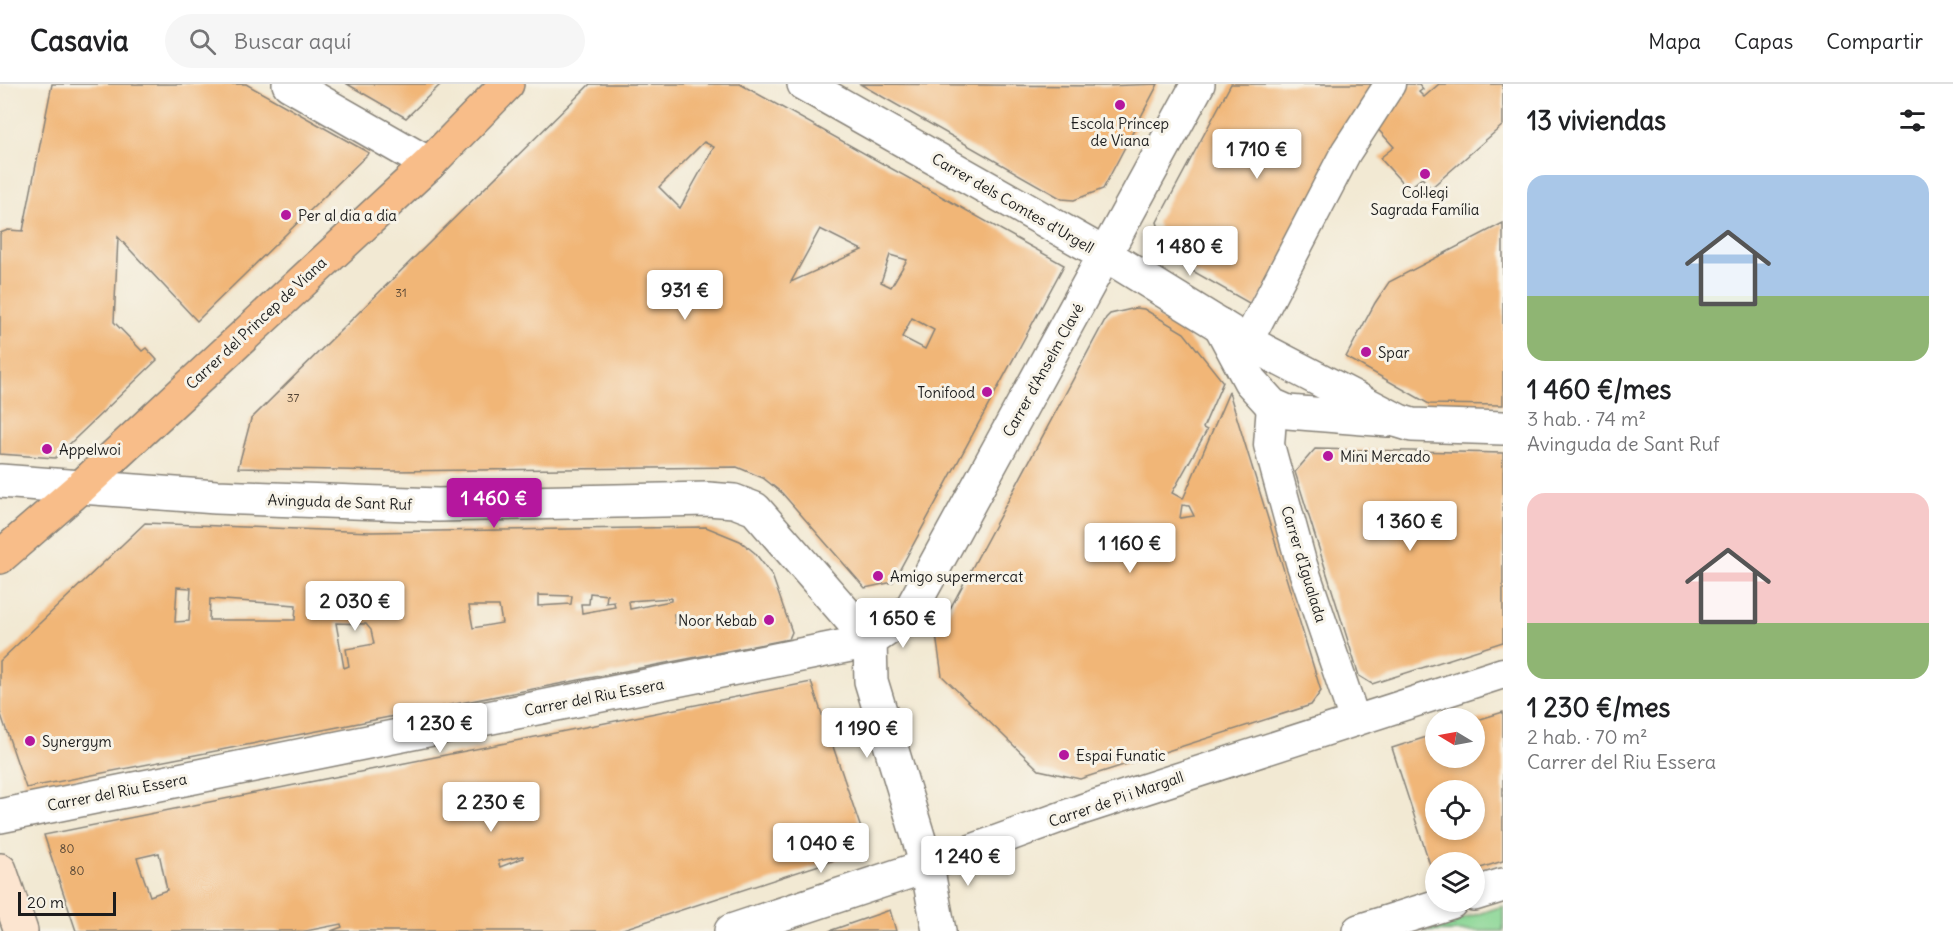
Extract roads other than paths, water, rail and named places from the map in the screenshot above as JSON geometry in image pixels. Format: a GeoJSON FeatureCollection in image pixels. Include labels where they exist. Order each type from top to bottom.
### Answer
{"type":"FeatureCollection","features":[{"type":"Feature","properties":{"kind":"main road","name":"Carrer del Princep de Viana"},"geometry":{"type":"LineString","coordinates":[[0,557],[81,487],[429,164],[507,84]]}},
{"type":"Feature","properties":{"kind":"main road"},"geometry":{"type":"LineString","coordinates":[[0,870],[21,931]]}},
{"type":"Feature","properties":{"kind":"street"},"geometry":{"type":"LineString","coordinates":[[289,84],[429,164]]}},
{"type":"Feature","properties":{"kind":"street","name":"Carrer dels Comtes d'Urgell"},"geometry":{"type":"LineString","coordinates":[[804,84],[1106,255],[1234,333],[1399,421],[1412,425],[1503,428]]}},
{"type":"Feature","properties":{"kind":"street","name":"Carrer d'Anselm Clavé"},"geometry":{"type":"LineString","coordinates":[[870,641],[908,615],[1198,84]]}},
{"type":"Feature","properties":{"kind":"street"},"geometry":{"type":"LineString","coordinates":[[1272,405],[1250,381],[1234,333],[1390,84]]}},
{"type":"Feature","properties":{"kind":"street","name":"Carrer dels Comtes d'Urgell"},"geometry":{"type":"LineString","coordinates":[[1272,405],[1288,412],[1399,421]]}},
{"type":"Feature","properties":{"kind":"street","name":"Carrer d'Igualada"},"geometry":{"type":"LineString","coordinates":[[1272,405],[1269,445],[1301,562],[1355,721]]}},
{"type":"Feature","properties":{"kind":"street","name":"Avinguda de Sant Ruf"},"geometry":{"type":"LineString","coordinates":[[0,481],[216,497],[438,505],[679,499],[734,501],[755,509],[870,641]]}},
{"type":"Feature","properties":{"kind":"street"},"geometry":{"type":"LineString","coordinates":[[870,641],[871,681],[927,866],[939,931]]}},
{"type":"Feature","properties":{"kind":"street","name":"Carrer del Riu Essera"},"geometry":{"type":"LineString","coordinates":[[0,816],[870,641]]}},
{"type":"Feature","properties":{"kind":"street","name":"Carrer de Pi i Margall"},"geometry":{"type":"LineString","coordinates":[[730,931],[927,866],[1083,809],[1503,673]]}},
{"type":"Feature","properties":{"kind":"street"},"geometry":{"type":"LineString","coordinates":[[927,866],[950,906],[960,931]]}},
{"type":"Feature","properties":{"kind":"street"},"geometry":{"type":"LineString","coordinates":[[1485,891],[1503,885]]}},
{"type":"Feature","properties":{"kind":"street"},"geometry":{"type":"LineString","coordinates":[[1359,931],[1425,910]]}},
{"type":"Feature","properties":{"kind":"place","name":"Escola Príncep de Viana"},"geometry":{"type":"Point","coordinates":[1120,105]}},
{"type":"Feature","properties":{"kind":"place","name":"Col·legi Sagrada Família"},"geometry":{"type":"Point","coordinates":[1425,174]}},
{"type":"Feature","properties":{"kind":"place","name":"Per al dia a dia"},"geometry":{"type":"Point","coordinates":[286,215]}},
{"type":"Feature","properties":{"kind":"place","name":"Spar"},"geometry":{"type":"Point","coordinates":[1366,352]}},
{"type":"Feature","properties":{"kind":"place","name":"Tonifood"},"geometry":{"type":"Point","coordinates":[987,392]}},
{"type":"Feature","properties":{"kind":"place","name":"Appelwoi"},"geometry":{"type":"Point","coordinates":[47,449]}},
{"type":"Feature","properties":{"kind":"place","name":"Mini Mercado"},"geometry":{"type":"Point","coordinates":[1328,456]}},
{"type":"Feature","properties":{"kind":"place","name":"Amigo supermercat"},"geometry":{"type":"Point","coordinates":[878,576]}},
{"type":"Feature","properties":{"kind":"place","name":"Noor Kebab"},"geometry":{"type":"Point","coordinates":[769,620]}},
{"type":"Feature","properties":{"kind":"place","name":"Synergym"},"geometry":{"type":"Point","coordinates":[30,741]}},
{"type":"Feature","properties":{"kind":"place","name":"Espai Funatic"},"geometry":{"type":"Point","coordinates":[1064,755]}}]}
